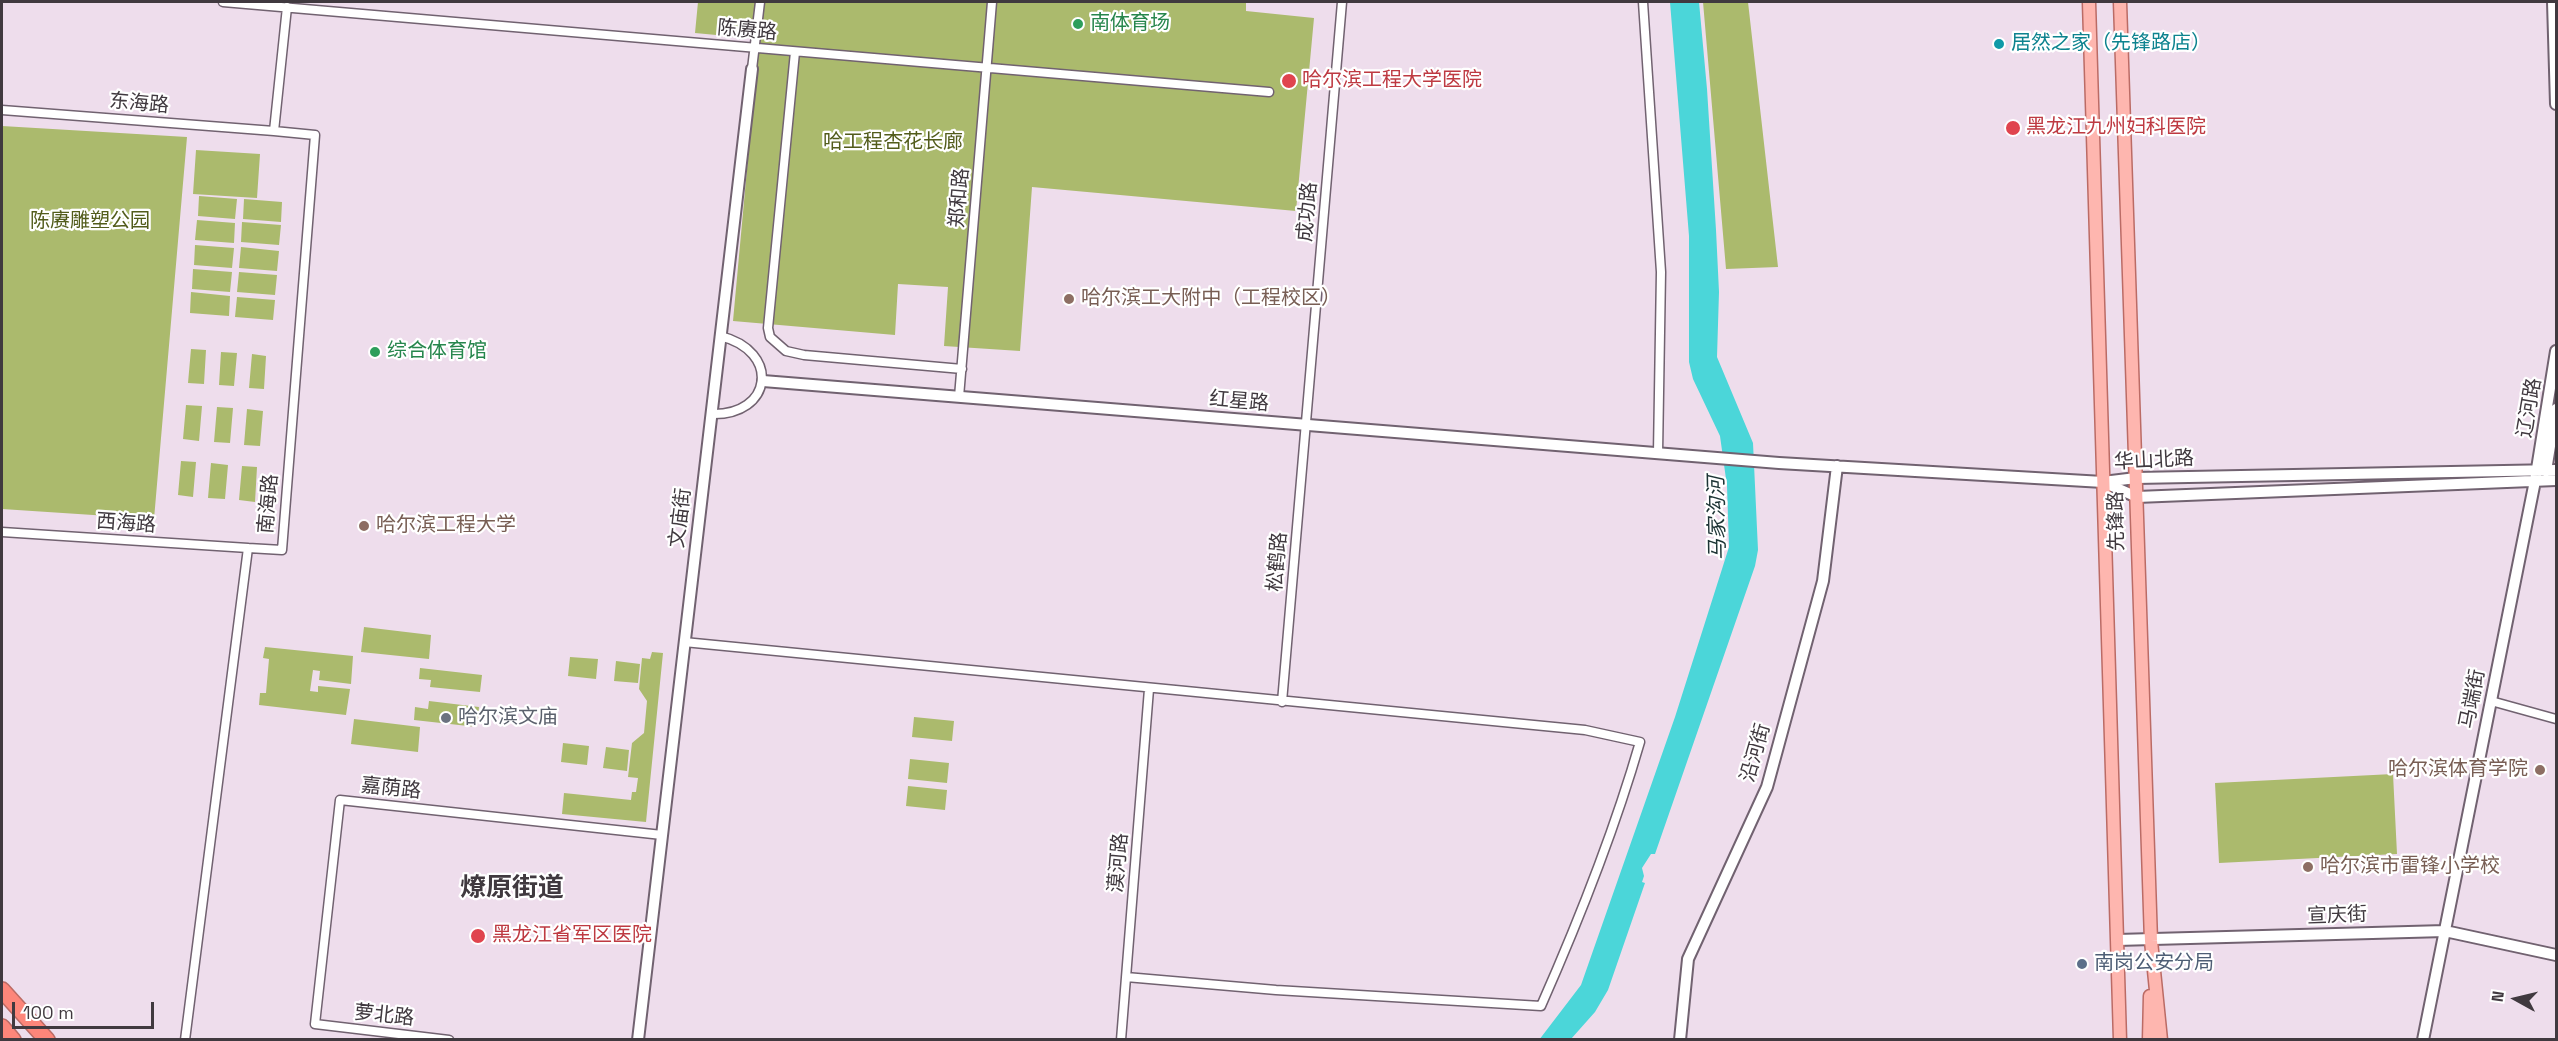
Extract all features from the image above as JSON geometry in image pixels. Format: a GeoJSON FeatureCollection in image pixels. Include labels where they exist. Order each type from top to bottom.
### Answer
{"type":"FeatureCollection","features":[{"type":"Feature","properties":{"kind":"highway"},"geometry":{"type":"LineString","coordinates":[[2,990],[47,1040]]}},
{"type":"Feature","properties":{"kind":"highway"},"geometry":{"type":"LineString","coordinates":[[2,1027],[13,1040]]}},
{"type":"Feature","properties":{"kind":"main road","name":"先锋路"},"geometry":{"type":"LineString","coordinates":[[2089,2],[2120,1040]]}},
{"type":"Feature","properties":{"kind":"main road","name":"先锋路"},"geometry":{"type":"LineString","coordinates":[[2120,2],[2151,940],[2161,1040]]}},
{"type":"Feature","properties":{"kind":"main road"},"geometry":{"type":"LineString","coordinates":[[2553,2],[2556,104]]}},
{"type":"Feature","properties":{"kind":"main road","name":"文庙街"},"geometry":{"type":"LineString","coordinates":[[638,1040],[752,69]]}},
{"type":"Feature","properties":{"kind":"main road","name":"辽河路"},"geometry":{"type":"LineString","coordinates":[[2543,473],[2556,351]]}},
{"type":"Feature","properties":{"kind":"main road","name":"红星路"},"geometry":{"type":"LineString","coordinates":[[763,381],[1712,458],[2103,482]]}},
{"type":"Feature","properties":{"kind":"main road","name":"辽河路"},"geometry":{"type":"LineString","coordinates":[[2543,473],[2556,409]]}},
{"type":"Feature","properties":{"kind":"main road","name":"沿河街"},"geometry":{"type":"LineString","coordinates":[[1680,1040],[1688,959],[1767,787],[1823,581],[1837,466]]}},
{"type":"Feature","properties":{"kind":"main road","name":"华山北路"},"geometry":{"type":"LineString","coordinates":[[2103,482],[2136,478],[2543,473],[2556,480]]}},
{"type":"Feature","properties":{"kind":"main road","name":"华山北路"},"geometry":{"type":"LineString","coordinates":[[2103,482],[2137,497],[2543,473]]}},
{"type":"Feature","properties":{"kind":"main road","name":"马端街"},"geometry":{"type":"LineString","coordinates":[[2423,1040],[2491,701],[2543,473]]}},
{"type":"Feature","properties":{"kind":"main road","name":"宣庆街"},"geometry":{"type":"LineString","coordinates":[[2117,940],[2445,931],[2556,955]]}},
{"type":"Feature","properties":{"kind":"main road"},"geometry":{"type":"LineString","coordinates":[[2149,1040],[2151,940]]}},
{"type":"Feature","properties":{"kind":"street","name":"陈赓路"},"geometry":{"type":"LineString","coordinates":[[223,2],[1269,92]]}},
{"type":"Feature","properties":{"kind":"street","name":"文庙街"},"geometry":{"type":"LineString","coordinates":[[752,69],[760,2]]}},
{"type":"Feature","properties":{"kind":"street","name":"郑和路"},"geometry":{"type":"LineString","coordinates":[[959,397],[992,2]]}},
{"type":"Feature","properties":{"kind":"street","name":"成功路"},"geometry":{"type":"LineString","coordinates":[[1307,425],[1342,2]]}},
{"type":"Feature","properties":{"kind":"street"},"geometry":{"type":"LineString","coordinates":[[1643,2],[1660,272],[1658,453]]}},
{"type":"Feature","properties":{"kind":"street"},"geometry":{"type":"LineString","coordinates":[[274,131],[287,7]]}},
{"type":"Feature","properties":{"kind":"street"},"geometry":{"type":"LineString","coordinates":[[795,52],[768,328],[770,337],[786,351],[804,355],[962,369]]}},
{"type":"Feature","properties":{"kind":"street","name":"东海路"},"geometry":{"type":"LineString","coordinates":[[2,110],[274,131]]}},
{"type":"Feature","properties":{"kind":"street","name":"南海路"},"geometry":{"type":"LineString","coordinates":[[185,1040],[248,548],[282,550],[315,135],[274,131]]}},
{"type":"Feature","properties":{"kind":"street"},"geometry":{"type":"LineString","coordinates":[[711,414],[726,415],[743,409],[756,396],[763,381],[758,359],[745,345],[720,336]]}},
{"type":"Feature","properties":{"kind":"street","name":"松鹤路"},"geometry":{"type":"LineString","coordinates":[[1282,702],[1307,425]]}},
{"type":"Feature","properties":{"kind":"street","name":"西海路"},"geometry":{"type":"LineString","coordinates":[[2,532],[248,548]]}},
{"type":"Feature","properties":{"kind":"street"},"geometry":{"type":"LineString","coordinates":[[684,642],[1585,730],[1640,742],[1622,804],[1573,933],[1540,1006],[1276,990],[1126,977]]}},
{"type":"Feature","properties":{"kind":"street","name":"漠河路"},"geometry":{"type":"LineString","coordinates":[[1121,1040],[1149,689]]}},
{"type":"Feature","properties":{"kind":"street"},"geometry":{"type":"LineString","coordinates":[[2491,701],[2556,719]]}},
{"type":"Feature","properties":{"kind":"street","name":"嘉荫路"},"geometry":{"type":"LineString","coordinates":[[315,1024],[340,800],[662,835]]}},
{"type":"Feature","properties":{"kind":"street","name":"萝北路"},"geometry":{"type":"LineString","coordinates":[[315,1024],[449,1040]]}},
{"type":"Feature","properties":{"kind":"green space","name":"哈工程杏花长廊"},"geometry":{"type":"Polygon","coordinates":[[[698,2],[1246,2],[1246,11],[1314,18],[1296,211],[1032,187],[1020,351],[944,346],[948,287],[898,284],[895,335],[733,321],[759,39],[695,33],[698,2]]]}},
{"type":"Feature","properties":{"kind":"green space"},"geometry":{"type":"Polygon","coordinates":[[[1703,2],[1748,2],[1778,267],[1726,269],[1703,2]]]}},
{"type":"Feature","properties":{"kind":"green space","name":"陈赓雕塑公园"},"geometry":{"type":"Polygon","coordinates":[[[2,126],[187,137],[154,519],[2,509],[2,126]]]}},
{"type":"Feature","properties":{"kind":"green space"},"geometry":{"type":"Polygon","coordinates":[[[196,150],[260,154],[257,198],[193,194],[196,150]]]}},
{"type":"Feature","properties":{"kind":"green space"},"geometry":{"type":"Polygon","coordinates":[[[199,196],[237,199],[235,219],[198,216],[199,196]]]}},
{"type":"Feature","properties":{"kind":"green space"},"geometry":{"type":"Polygon","coordinates":[[[244,199],[282,202],[281,222],[243,219],[244,199]]]}},
{"type":"Feature","properties":{"kind":"green space"},"geometry":{"type":"Polygon","coordinates":[[[197,220],[235,223],[234,243],[195,240],[197,220]]]}},
{"type":"Feature","properties":{"kind":"green space"},"geometry":{"type":"Polygon","coordinates":[[[242,222],[281,225],[279,245],[241,242],[242,222]]]}},
{"type":"Feature","properties":{"kind":"green space"},"geometry":{"type":"Polygon","coordinates":[[[195,245],[234,248],[232,268],[194,265],[195,245]]]}},
{"type":"Feature","properties":{"kind":"green space"},"geometry":{"type":"Polygon","coordinates":[[[241,247],[279,251],[277,271],[239,268],[241,247]]]}},
{"type":"Feature","properties":{"kind":"green space"},"geometry":{"type":"Polygon","coordinates":[[[193,269],[232,272],[230,292],[192,289],[193,269]]]}},
{"type":"Feature","properties":{"kind":"green space"},"geometry":{"type":"Polygon","coordinates":[[[239,272],[277,275],[275,295],[237,292],[239,272]]]}},
{"type":"Feature","properties":{"kind":"green space"},"geometry":{"type":"Polygon","coordinates":[[[191,292],[230,296],[229,316],[190,313],[191,292]]]}},
{"type":"Feature","properties":{"kind":"green space"},"geometry":{"type":"Polygon","coordinates":[[[237,297],[275,300],[273,320],[235,317],[237,297]]]}},
{"type":"Feature","properties":{"kind":"green space"},"geometry":{"type":"Polygon","coordinates":[[[191,349],[206,350],[204,384],[188,383],[191,349]]]}},
{"type":"Feature","properties":{"kind":"green space"},"geometry":{"type":"Polygon","coordinates":[[[221,352],[237,353],[234,386],[219,385],[221,352]]]}},
{"type":"Feature","properties":{"kind":"green space"},"geometry":{"type":"Polygon","coordinates":[[[252,354],[266,356],[264,389],[249,388],[252,354]]]}},
{"type":"Feature","properties":{"kind":"green space"},"geometry":{"type":"Polygon","coordinates":[[[186,405],[202,406],[199,441],[183,439],[186,405]]]}},
{"type":"Feature","properties":{"kind":"green space"},"geometry":{"type":"Polygon","coordinates":[[[217,407],[233,408],[230,443],[214,442],[217,407]]]}},
{"type":"Feature","properties":{"kind":"green space"},"geometry":{"type":"Polygon","coordinates":[[[247,409],[263,411],[260,446],[244,445],[247,409]]]}},
{"type":"Feature","properties":{"kind":"green space"},"geometry":{"type":"Polygon","coordinates":[[[181,461],[196,462],[193,497],[178,495],[181,461]]]}},
{"type":"Feature","properties":{"kind":"green space"},"geometry":{"type":"Polygon","coordinates":[[[211,463],[228,465],[225,499],[208,498],[211,463]]]}},
{"type":"Feature","properties":{"kind":"green space"},"geometry":{"type":"Polygon","coordinates":[[[242,466],[257,467],[255,502],[239,500],[242,466]]]}},
{"type":"Feature","properties":{"kind":"green space"},"geometry":{"type":"Polygon","coordinates":[[[364,627],[431,635],[429,659],[361,652],[364,627]]]}},
{"type":"Feature","properties":{"kind":"green space"},"geometry":{"type":"Polygon","coordinates":[[[265,647],[353,656],[351,684],[319,680],[320,671],[313,670],[310,691],[318,692],[318,686],[350,689],[346,715],[259,705],[260,693],[266,693],[269,659],[263,658],[265,647]]]}},
{"type":"Feature","properties":{"kind":"green space"},"geometry":{"type":"Polygon","coordinates":[[[652,652],[663,653],[646,822],[562,814],[564,793],[631,800],[632,792],[636,792],[638,778],[628,777],[632,743],[644,733],[647,701],[639,689],[642,658],[650,659],[652,652]]]}},
{"type":"Feature","properties":{"kind":"green space"},"geometry":{"type":"Polygon","coordinates":[[[570,657],[598,659],[596,679],[568,676],[570,657]]]}},
{"type":"Feature","properties":{"kind":"green space"},"geometry":{"type":"Polygon","coordinates":[[[616,661],[640,664],[638,683],[614,681],[616,661]]]}},
{"type":"Feature","properties":{"kind":"green space"},"geometry":{"type":"Polygon","coordinates":[[[420,668],[482,675],[480,692],[430,687],[431,680],[419,679],[420,668]]]}},
{"type":"Feature","properties":{"kind":"green space"},"geometry":{"type":"Polygon","coordinates":[[[429,701],[479,707],[477,727],[414,720],[415,707],[428,709],[429,701]]]}},
{"type":"Feature","properties":{"kind":"green space"},"geometry":{"type":"Polygon","coordinates":[[[914,717],[954,721],[952,741],[912,737],[914,717]]]}},
{"type":"Feature","properties":{"kind":"green space"},"geometry":{"type":"Polygon","coordinates":[[[354,719],[420,727],[418,752],[351,744],[354,719]]]}},
{"type":"Feature","properties":{"kind":"green space"},"geometry":{"type":"Polygon","coordinates":[[[563,743],[589,746],[587,765],[561,762],[563,743]]]}},
{"type":"Feature","properties":{"kind":"green space"},"geometry":{"type":"Polygon","coordinates":[[[606,747],[629,750],[627,771],[603,768],[606,747]]]}},
{"type":"Feature","properties":{"kind":"green space"},"geometry":{"type":"Polygon","coordinates":[[[910,759],[949,763],[947,783],[908,779],[910,759]]]}},
{"type":"Feature","properties":{"kind":"green space"},"geometry":{"type":"Polygon","coordinates":[[[2393,774],[2397,854],[2219,863],[2215,783],[2393,774]]]}},
{"type":"Feature","properties":{"kind":"green space"},"geometry":{"type":"Polygon","coordinates":[[[908,786],[947,790],[945,810],[906,806],[908,786]]]}},
{"type":"Feature","properties":{"kind":"water"},"geometry":{"type":"Polygon","coordinates":[[[1670,2],[1699,2],[1716,230],[1719,292],[1717,357],[1753,443],[1758,550],[1755,566],[1655,854],[1651,854],[1642,868],[1644,876],[1642,882],[1645,883],[1608,990],[1595,1012],[1571,1039],[1539,1040],[1581,985],[1675,717],[1729,547],[1727,486],[1720,436],[1693,379],[1689,362],[1689,236],[1670,2]]]}},
{"type":"Feature","properties":{"kind":"place","name":"南体育场"},"geometry":{"type":"Point","coordinates":[1078,24]}},
{"type":"Feature","properties":{"kind":"place","name":"居然之家（先锋路店）"},"geometry":{"type":"Point","coordinates":[1999,44]}},
{"type":"Feature","properties":{"kind":"place","name":"哈尔滨工程大学医院"},"geometry":{"type":"Point","coordinates":[1289,81]}},
{"type":"Feature","properties":{"kind":"place","name":"黑龙江九州妇科医院"},"geometry":{"type":"Point","coordinates":[2013,128]}},
{"type":"Feature","properties":{"kind":"place","name":"哈尔滨工大附中（工程校区）"},"geometry":{"type":"Point","coordinates":[1069,299]}},
{"type":"Feature","properties":{"kind":"place","name":"综合体育馆"},"geometry":{"type":"Point","coordinates":[375,352]}},
{"type":"Feature","properties":{"kind":"place","name":"哈尔滨工程大学"},"geometry":{"type":"Point","coordinates":[364,526]}},
{"type":"Feature","properties":{"kind":"place","name":"哈尔滨文庙"},"geometry":{"type":"Point","coordinates":[446,718]}},
{"type":"Feature","properties":{"kind":"place","name":"哈尔滨体育学院"},"geometry":{"type":"Point","coordinates":[2540,770]}},
{"type":"Feature","properties":{"kind":"place","name":"哈尔滨市雷锋小学校"},"geometry":{"type":"Point","coordinates":[2308,867]}},
{"type":"Feature","properties":{"kind":"place","name":"黑龙江省军区医院"},"geometry":{"type":"Point","coordinates":[478,936]}},
{"type":"Feature","properties":{"kind":"place","name":"南岗公安分局"},"geometry":{"type":"Point","coordinates":[2082,964]}},
{"type":"Feature","properties":{"kind":"district","name":"燎原街道"},"geometry":{"type":"Point","coordinates":[512,889]}},
{"type":"Feature","properties":{"kind":"water label","name":"马家沟河"},"geometry":{"type":"Point","coordinates":[1718,518]}}]}
